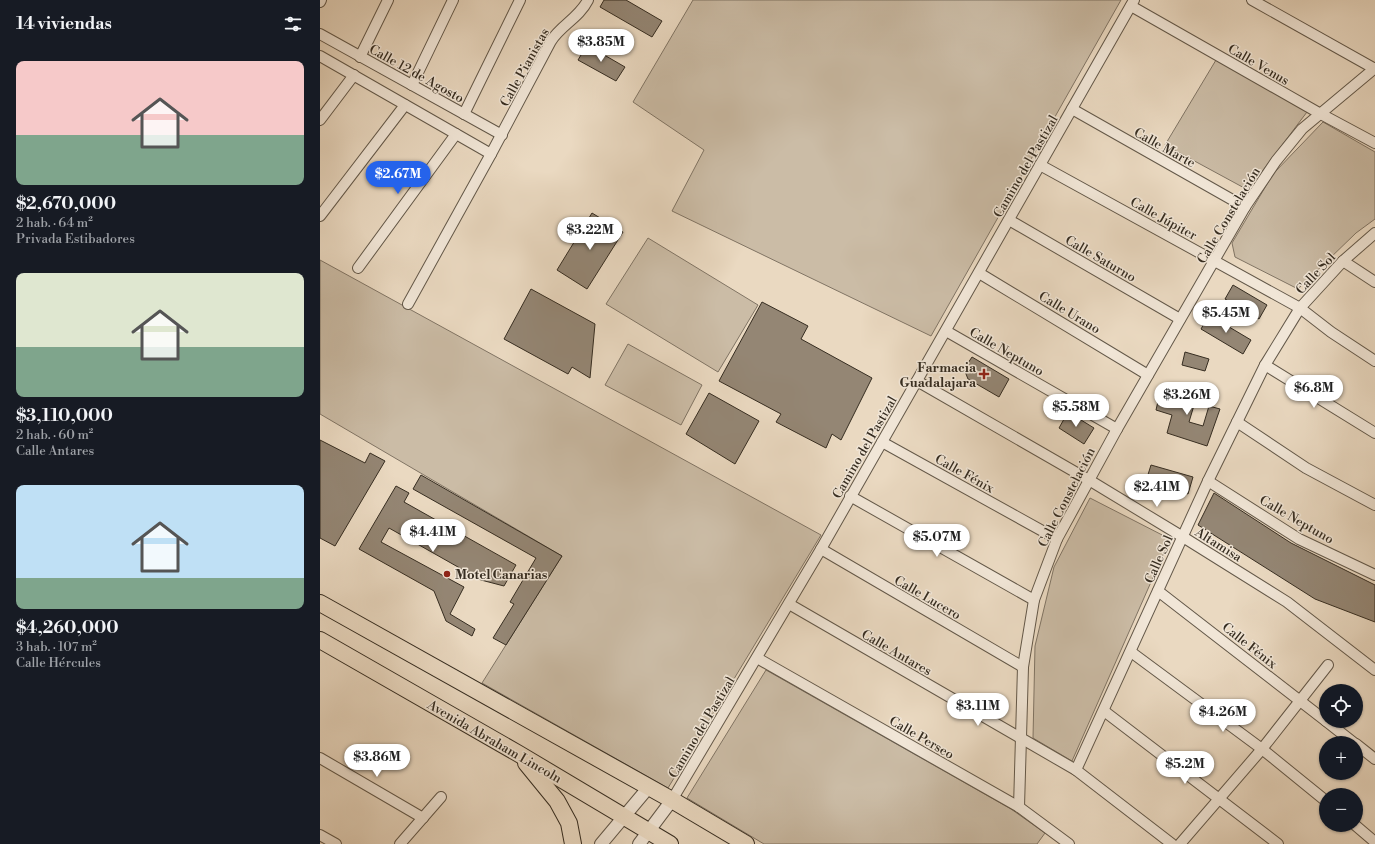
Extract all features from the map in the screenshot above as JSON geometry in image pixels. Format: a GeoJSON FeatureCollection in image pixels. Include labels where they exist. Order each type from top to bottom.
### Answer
{"type":"FeatureCollection","features":[{"type":"Feature","properties":{"kind":"main road"},"geometry":{"type":"LineString","coordinates":[[320,603],[648,788],[672,800],[746,844]]}},
{"type":"Feature","properties":{"kind":"main road","name":"Avenida Abraham Lincoln"},"geometry":{"type":"LineString","coordinates":[[320,640],[519,754],[670,844]]}},
{"type":"Feature","properties":{"kind":"main road"},"geometry":{"type":"LineString","coordinates":[[519,754],[558,802],[569,823],[573,844]]}},
{"type":"Feature","properties":{"kind":"street"},"geometry":{"type":"LineString","coordinates":[[360,57],[388,0]]}},
{"type":"Feature","properties":{"kind":"street"},"geometry":{"type":"LineString","coordinates":[[412,85],[453,0]]}},
{"type":"Feature","properties":{"kind":"street"},"geometry":{"type":"LineString","coordinates":[[464,114],[520,0]]}},
{"type":"Feature","properties":{"kind":"street","name":"Calle Pianistas"},"geometry":{"type":"LineString","coordinates":[[408,304],[502,135],[554,36],[577,16],[588,0]]}},
{"type":"Feature","properties":{"kind":"street"},"geometry":{"type":"LineString","coordinates":[[1252,0],[1375,69]]}},
{"type":"Feature","properties":{"kind":"street","name":"Camino del Pastizal"},"geometry":{"type":"LineString","coordinates":[[672,800],[821,549],[1133,3]]}},
{"type":"Feature","properties":{"kind":"street","name":"Calle Venus"},"geometry":{"type":"LineString","coordinates":[[1133,3],[1319,114],[1375,142]]}},
{"type":"Feature","properties":{"kind":"street","name":"Calle 12 de Agosto"},"geometry":{"type":"LineString","coordinates":[[320,34],[502,135]]}},
{"type":"Feature","properties":{"kind":"street"},"geometry":{"type":"LineString","coordinates":[[320,56],[491,154]]}},
{"type":"Feature","properties":{"kind":"street","name":"Calle Constelación"},"geometry":{"type":"LineString","coordinates":[[1019,807],[1022,667],[1034,600],[1057,539],[1148,374],[1245,207],[1287,145],[1319,114],[1375,69]]}},
{"type":"Feature","properties":{"kind":"street"},"geometry":{"type":"LineString","coordinates":[[320,120],[354,75]]}},
{"type":"Feature","properties":{"kind":"street"},"geometry":{"type":"LineString","coordinates":[[320,216],[405,104]]}},
{"type":"Feature","properties":{"kind":"street","name":"Calle Marte"},"geometry":{"type":"LineString","coordinates":[[1072,109],[1245,207]]}},
{"type":"Feature","properties":{"kind":"street"},"geometry":{"type":"LineString","coordinates":[[358,268],[456,134]]}},
{"type":"Feature","properties":{"kind":"street","name":"Calle Júpiter"},"geometry":{"type":"LineString","coordinates":[[1040,165],[1300,308],[1331,332],[1375,361]]}},
{"type":"Feature","properties":{"kind":"street","name":"Calle Saturno"},"geometry":{"type":"LineString","coordinates":[[1009,220],[1180,319]]}},
{"type":"Feature","properties":{"kind":"street","name":"Calle Sol"},"geometry":{"type":"LineString","coordinates":[[1076,770],[1208,481],[1265,365],[1300,308],[1343,260],[1375,233]]}},
{"type":"Feature","properties":{"kind":"street"},"geometry":{"type":"LineString","coordinates":[[1343,260],[1375,282]]}},
{"type":"Feature","properties":{"kind":"street","name":"Calle Urano"},"geometry":{"type":"LineString","coordinates":[[979,273],[1148,374]]}},
{"type":"Feature","properties":{"kind":"street","name":"Calle Neptuno"},"geometry":{"type":"LineString","coordinates":[[946,331],[1117,429]]}},
{"type":"Feature","properties":{"kind":"street"},"geometry":{"type":"LineString","coordinates":[[1265,365],[1375,434]]}},
{"type":"Feature","properties":{"kind":"street","name":"Altamisa"},"geometry":{"type":"LineString","coordinates":[[917,380],[1183,536],[1287,602],[1375,670]]}},
{"type":"Feature","properties":{"kind":"street"},"geometry":{"type":"LineString","coordinates":[[1237,422],[1306,468],[1375,505]]}},
{"type":"Feature","properties":{"kind":"street","name":"Calle Fénix"},"geometry":{"type":"LineString","coordinates":[[882,442],[1057,539]]}},
{"type":"Feature","properties":{"kind":"street","name":"Calle Neptuno"},"geometry":{"type":"LineString","coordinates":[[1208,481],[1299,538],[1375,575]]}},
{"type":"Feature","properties":{"kind":"street"},"geometry":{"type":"LineString","coordinates":[[850,496],[1034,600]]}},
{"type":"Feature","properties":{"kind":"street","name":"Calle Lucero"},"geometry":{"type":"LineString","coordinates":[[821,549],[1022,667]]}},
{"type":"Feature","properties":{"kind":"street","name":"Calle Fénix"},"geometry":{"type":"LineString","coordinates":[[1158,591],[1319,715]]}},
{"type":"Feature","properties":{"kind":"street","name":"Calle Antares"},"geometry":{"type":"LineString","coordinates":[[789,604],[1076,770],[1172,844]]}},
{"type":"Feature","properties":{"kind":"street"},"geometry":{"type":"LineString","coordinates":[[1131,652],[1262,749],[1319,795]]}},
{"type":"Feature","properties":{"kind":"street","name":"Calle Perseo"},"geometry":{"type":"LineString","coordinates":[[757,658],[1019,807],[1069,844]]}},
{"type":"Feature","properties":{"kind":"street"},"geometry":{"type":"LineString","coordinates":[[1180,844],[1262,749],[1328,666]]}},
{"type":"Feature","properties":{"kind":"street"},"geometry":{"type":"LineString","coordinates":[[1104,711],[1220,798],[1278,844]]}},
{"type":"Feature","properties":{"kind":"street","name":"Calle Fénix"},"geometry":{"type":"LineString","coordinates":[[1335,728],[1345,736]]}},
{"type":"Feature","properties":{"kind":"street","name":"Calle Fénix"},"geometry":{"type":"LineString","coordinates":[[1363,750],[1375,760]]}},
{"type":"Feature","properties":{"kind":"street"},"geometry":{"type":"LineString","coordinates":[[320,758],[423,818]]}},
{"type":"Feature","properties":{"kind":"street"},"geometry":{"type":"LineString","coordinates":[[601,844],[648,788]]}},
{"type":"Feature","properties":{"kind":"street"},"geometry":{"type":"LineString","coordinates":[[400,844],[441,797]]}},
{"type":"Feature","properties":{"kind":"street"},"geometry":{"type":"LineString","coordinates":[[639,844],[672,800]]}},
{"type":"Feature","properties":{"kind":"street"},"geometry":{"type":"LineString","coordinates":[[1363,832],[1375,842]]}},
{"type":"Feature","properties":{"kind":"street"},"geometry":{"type":"LineString","coordinates":[[320,835],[336,844]]}},
{"type":"Feature","properties":{"kind":"shaded area"},"geometry":{"type":"Polygon","coordinates":[[[693,0],[1121,0],[931,336],[672,211],[704,150],[633,102],[693,0]]]}},
{"type":"Feature","properties":{"kind":"shaded area"},"geometry":{"type":"Polygon","coordinates":[[[1216,60],[1307,112],[1248,190],[1165,145],[1216,60]]]}},
{"type":"Feature","properties":{"kind":"shaded area"},"geometry":{"type":"Polygon","coordinates":[[[1323,122],[1375,152],[1375,219],[1356,233],[1298,289],[1235,257],[1232,243],[1273,174],[1323,122]]]}},
{"type":"Feature","properties":{"kind":"shaded area"},"geometry":{"type":"Polygon","coordinates":[[[648,238],[758,305],[718,372],[606,304],[648,238]]]}},
{"type":"Feature","properties":{"kind":"shaded area"},"geometry":{"type":"Polygon","coordinates":[[[320,260],[821,535],[668,788],[482,683],[562,556],[320,414],[320,260]]]}},
{"type":"Feature","properties":{"kind":"shaded area"},"geometry":{"type":"Polygon","coordinates":[[[628,344],[702,385],[681,425],[605,385],[628,344]]]}},
{"type":"Feature","properties":{"kind":"shaded area"},"geometry":{"type":"Polygon","coordinates":[[[1090,498],[1170,539],[1072,761],[1033,738],[1035,646],[1054,567],[1090,498]]]}},
{"type":"Feature","properties":{"kind":"shaded area"},"geometry":{"type":"Polygon","coordinates":[[[766,670],[1011,809],[1045,833],[1037,844],[764,844],[687,798],[766,670]]]}},
{"type":"Feature","properties":{"kind":"building"},"geometry":{"type":"Polygon","coordinates":[[[604,0],[626,0],[662,21],[652,37],[600,7],[604,0]]]}},
{"type":"Feature","properties":{"kind":"building"},"geometry":{"type":"Polygon","coordinates":[[[587,45],[625,67],[616,81],[578,60],[587,45]]]}},
{"type":"Feature","properties":{"kind":"building"},"geometry":{"type":"Polygon","coordinates":[[[592,213],[623,232],[587,289],[557,270],[592,213]]]}},
{"type":"Feature","properties":{"kind":"building"},"geometry":{"type":"Polygon","coordinates":[[[1233,285],[1267,305],[1259,319],[1225,299],[1233,285]]]}},
{"type":"Feature","properties":{"kind":"building"},"geometry":{"type":"Polygon","coordinates":[[[531,289],[595,324],[590,378],[572,367],[568,374],[504,339],[531,289]]]}},
{"type":"Feature","properties":{"kind":"building"},"geometry":{"type":"Polygon","coordinates":[[[762,302],[808,326],[801,339],[872,378],[841,440],[832,434],[826,448],[776,422],[781,414],[719,381],[762,302]]]}},
{"type":"Feature","properties":{"kind":"building"},"geometry":{"type":"Polygon","coordinates":[[[1209,315],[1251,340],[1243,354],[1201,329],[1209,315]]]}},
{"type":"Feature","properties":{"kind":"building"},"geometry":{"type":"Polygon","coordinates":[[[1185,352],[1209,359],[1205,371],[1182,365],[1185,352]]]}},
{"type":"Feature","properties":{"kind":"building","name":"Farmacia Guadalajara"},"geometry":{"type":"Polygon","coordinates":[[[972,357],[1009,379],[999,397],[968,379],[964,369],[972,357]]]}},
{"type":"Feature","properties":{"kind":"building"},"geometry":{"type":"Polygon","coordinates":[[[1176,384],[1198,392],[1189,422],[1203,426],[1209,406],[1220,409],[1207,446],[1167,433],[1172,415],[1156,410],[1159,397],[1171,401],[1176,384]]]}},
{"type":"Feature","properties":{"kind":"building"},"geometry":{"type":"Polygon","coordinates":[[[709,393],[759,421],[735,464],[686,434],[709,393]]]}},
{"type":"Feature","properties":{"kind":"building"},"geometry":{"type":"Polygon","coordinates":[[[1068,412],[1094,428],[1084,444],[1059,428],[1068,412]]]}},
{"type":"Feature","properties":{"kind":"building"},"geometry":{"type":"Polygon","coordinates":[[[320,440],[365,463],[370,453],[385,461],[335,546],[320,538],[320,440]]]}},
{"type":"Feature","properties":{"kind":"building"},"geometry":{"type":"Polygon","coordinates":[[[1151,465],[1193,477],[1188,494],[1146,481],[1151,465]]]}},
{"type":"Feature","properties":{"kind":"building"},"geometry":{"type":"Polygon","coordinates":[[[421,475],[562,556],[506,645],[493,638],[514,604],[510,602],[536,558],[413,489],[421,475]]]}},
{"type":"Feature","properties":{"kind":"building"},"geometry":{"type":"Polygon","coordinates":[[[396,486],[409,493],[404,502],[516,565],[504,586],[481,580],[389,528],[381,542],[464,587],[450,614],[475,629],[472,636],[446,621],[434,591],[359,549],[396,486]]]}},
{"type":"Feature","properties":{"kind":"building"},"geometry":{"type":"Polygon","coordinates":[[[1214,493],[1291,543],[1375,585],[1375,622],[1315,599],[1198,525],[1214,493]]]}},
{"type":"Feature","properties":{"kind":"place","name":"Farmacia Guadalajara"},"geometry":{"type":"Point","coordinates":[984,374]}},
{"type":"Feature","properties":{"kind":"place","name":"Motel Canarias"},"geometry":{"type":"Point","coordinates":[447,574]}}]}
